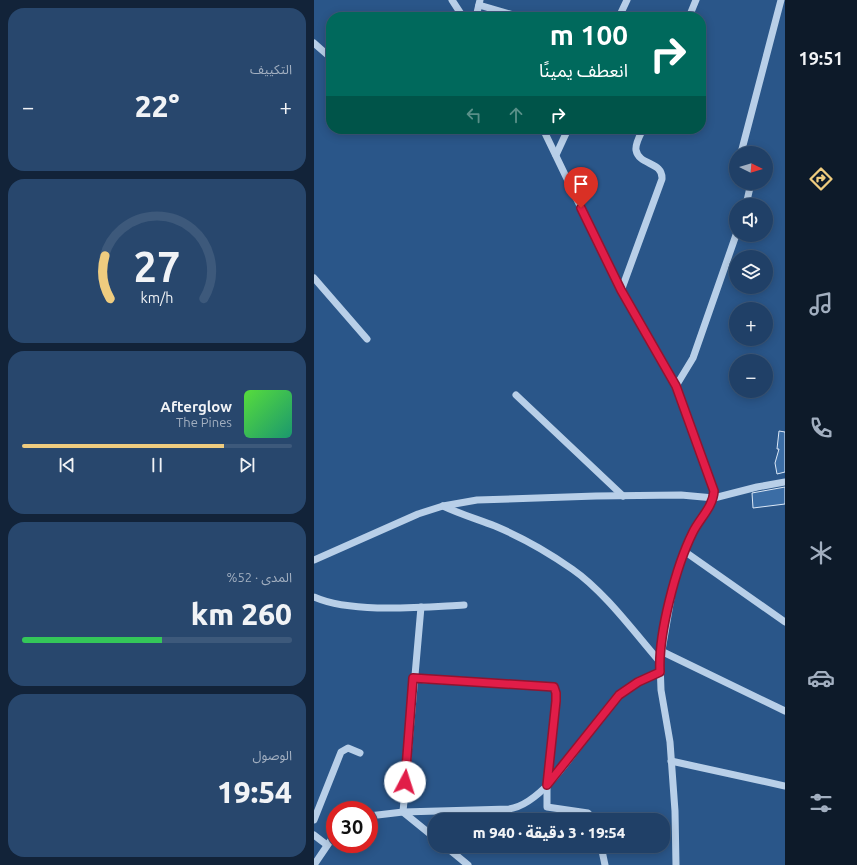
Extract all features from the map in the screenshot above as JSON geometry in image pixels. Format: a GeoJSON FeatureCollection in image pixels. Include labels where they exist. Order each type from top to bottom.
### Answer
{"type":"FeatureCollection","features":[{"type":"Feature","properties":{"kind":"street"},"geometry":{"type":"LineString","coordinates":[[452,0],[460,12]]}},
{"type":"Feature","properties":{"kind":"street"},"geometry":{"type":"LineString","coordinates":[[621,12],[627,0]]}},
{"type":"Feature","properties":{"kind":"street"},"geometry":{"type":"LineString","coordinates":[[691,12],[696,0]]}},
{"type":"Feature","properties":{"kind":"street"},"geometry":{"type":"LineString","coordinates":[[480,3],[506,12]]}},
{"type":"Feature","properties":{"kind":"street"},"geometry":{"type":"LineString","coordinates":[[743,146],[782,3]]}},
{"type":"Feature","properties":{"kind":"street"},"geometry":{"type":"LineString","coordinates":[[314,43],[326,54]]}},
{"type":"Feature","properties":{"kind":"street"},"geometry":{"type":"LineString","coordinates":[[546,134],[621,290],[676,386],[714,491],[714,498],[693,532],[684,551],[674,581],[661,651],[661,690],[668,729],[675,811],[676,865]]}},
{"type":"Feature","properties":{"kind":"street"},"geometry":{"type":"LineString","coordinates":[[556,155],[566,134]]}},
{"type":"Feature","properties":{"kind":"street"},"geometry":{"type":"LineString","coordinates":[[621,290],[662,179],[662,174],[659,168],[639,156],[636,151],[636,145],[641,134]]}},
{"type":"Feature","properties":{"kind":"street"},"geometry":{"type":"LineString","coordinates":[[676,386],[693,358],[734,242]]}},
{"type":"Feature","properties":{"kind":"street"},"geometry":{"type":"LineString","coordinates":[[314,278],[367,339]]}},
{"type":"Feature","properties":{"kind":"street"},"geometry":{"type":"LineString","coordinates":[[516,395],[623,496]]}},
{"type":"Feature","properties":{"kind":"street"},"geometry":{"type":"LineString","coordinates":[[314,560],[418,514],[443,506],[477,500],[680,495],[714,498],[785,482]]}},
{"type":"Feature","properties":{"kind":"street"},"geometry":{"type":"LineString","coordinates":[[443,506],[514,536],[572,569],[599,593],[660,662]]}},
{"type":"Feature","properties":{"kind":"street"},"geometry":{"type":"LineString","coordinates":[[684,551],[785,622]]}},
{"type":"Feature","properties":{"kind":"street"},"geometry":{"type":"LineString","coordinates":[[314,597],[328,602],[369,607],[464,605]]}},
{"type":"Feature","properties":{"kind":"street"},"geometry":{"type":"LineString","coordinates":[[403,812],[413,678],[421,607]]}},
{"type":"Feature","properties":{"kind":"street"},"geometry":{"type":"LineString","coordinates":[[661,651],[785,711]]}},
{"type":"Feature","properties":{"kind":"street"},"geometry":{"type":"LineString","coordinates":[[378,815],[403,812],[480,811],[516,808],[530,800],[547,785],[619,695],[638,682],[660,672]]}},
{"type":"Feature","properties":{"kind":"street"},"geometry":{"type":"LineString","coordinates":[[413,678],[554,687],[556,701],[546,805],[548,808],[588,813]]}},
{"type":"Feature","properties":{"kind":"street"},"geometry":{"type":"LineString","coordinates":[[314,820],[342,752],[348,748],[360,753]]}},
{"type":"Feature","properties":{"kind":"street"},"geometry":{"type":"LineString","coordinates":[[671,761],[785,786]]}},
{"type":"Feature","properties":{"kind":"street"},"geometry":{"type":"LineString","coordinates":[[403,812],[428,832]]}},
{"type":"Feature","properties":{"kind":"street"},"geometry":{"type":"LineString","coordinates":[[314,835],[326,844]]}},
{"type":"Feature","properties":{"kind":"street"},"geometry":{"type":"LineString","coordinates":[[314,865],[326,847]]}},
{"type":"Feature","properties":{"kind":"street"},"geometry":{"type":"LineString","coordinates":[[453,853],[468,865]]}},
{"type":"Feature","properties":{"kind":"street"},"geometry":{"type":"LineString","coordinates":[[603,853],[605,865]]}},
{"type":"Feature","properties":{"kind":"building"},"geometry":{"type":"Polygon","coordinates":[[[779,431],[785,432],[785,472],[777,474],[775,463],[779,449],[777,449],[779,431]]]}},
{"type":"Feature","properties":{"kind":"building"},"geometry":{"type":"Polygon","coordinates":[[[785,487],[785,504],[753,508],[752,493],[785,487]]]}},
{"type":"Feature","properties":{"kind":"route"},"geometry":{"type":"LineString","coordinates":[[405,782],[413,678],[554,687],[556,689],[556,701],[547,785],[577,749],[614,700],[626,689],[660,672],[661,651],[674,581],[684,551],[693,532],[714,498],[714,491],[676,386],[621,290],[581,208]]}}]}
